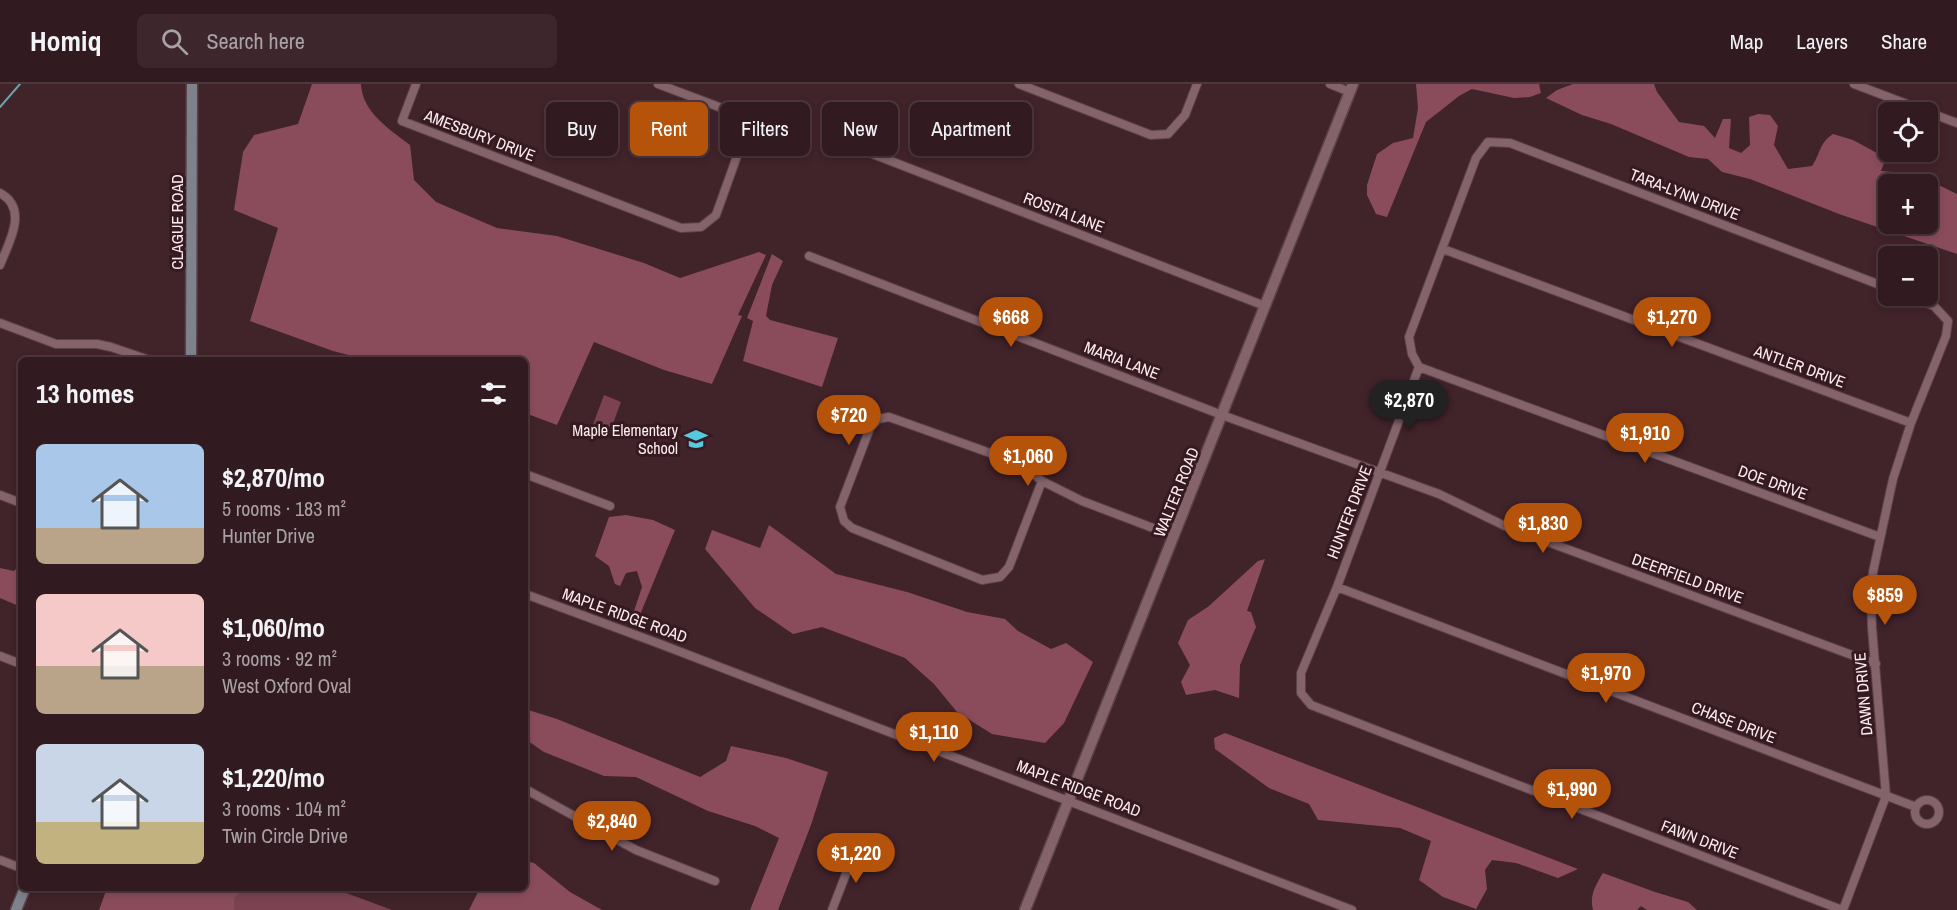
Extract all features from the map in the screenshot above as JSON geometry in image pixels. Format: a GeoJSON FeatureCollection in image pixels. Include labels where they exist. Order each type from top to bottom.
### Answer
{"type":"FeatureCollection","features":[{"type":"Feature","properties":{"kind":"main road","name":"CLAGUE ROAD"},"geometry":{"type":"LineString","coordinates":[[191,357],[192,84]]}},
{"type":"Feature","properties":{"kind":"main road"},"geometry":{"type":"LineString","coordinates":[[16,910],[24,891]]}},
{"type":"Feature","properties":{"kind":"street","name":"AMESBURY DRIVE"},"geometry":{"type":"LineString","coordinates":[[416,84],[402,121],[681,228],[701,227],[716,216],[741,145],[742,123],[727,110],[658,84]]}},
{"type":"Feature","properties":{"kind":"street"},"geometry":{"type":"LineString","coordinates":[[1019,84],[1150,135],[1168,134],[1185,115],[1197,84]]}},
{"type":"Feature","properties":{"kind":"street"},"geometry":{"type":"LineString","coordinates":[[1330,84],[1351,88]]}},
{"type":"Feature","properties":{"kind":"street"},"geometry":{"type":"LineString","coordinates":[[1854,84],[1866,86],[1957,123]]}},
{"type":"Feature","properties":{"kind":"street","name":"WALTER ROAD"},"geometry":{"type":"LineString","coordinates":[[1025,910],[1351,88]]}},
{"type":"Feature","properties":{"kind":"street","name":"TARA-LYNN DRIVE"},"geometry":{"type":"LineString","coordinates":[[1443,249],[1476,158],[1488,142],[1510,143],[1878,284]]}},
{"type":"Feature","properties":{"kind":"street","name":"ROSITA LANE"},"geometry":{"type":"LineString","coordinates":[[878,156],[1265,306]]}},
{"type":"Feature","properties":{"kind":"street"},"geometry":{"type":"LineString","coordinates":[[0,193],[12,203],[16,218],[0,265]]}},
{"type":"Feature","properties":{"kind":"street"},"geometry":{"type":"LineString","coordinates":[[1419,367],[1412,354],[1409,338],[1443,249]]}},
{"type":"Feature","properties":{"kind":"street","name":"ANTLER DRIVE"},"geometry":{"type":"LineString","coordinates":[[1443,249],[1911,423]]}},
{"type":"Feature","properties":{"kind":"street","name":"MARIA LANE"},"geometry":{"type":"LineString","coordinates":[[809,256],[1222,415]]}},
{"type":"Feature","properties":{"kind":"street","name":"DAWN DRIVE"},"geometry":{"type":"LineString","coordinates":[[1843,910],[1886,796],[1871,598],[1873,572],[1893,479],[1911,423],[1946,336],[1948,321],[1934,306]]}},
{"type":"Feature","properties":{"kind":"street"},"geometry":{"type":"LineString","coordinates":[[0,323],[56,344],[97,344],[139,357]]}},
{"type":"Feature","properties":{"kind":"street","name":"HUNTER DRIVE"},"geometry":{"type":"LineString","coordinates":[[1311,705],[1301,693],[1301,673],[1337,587],[1419,367]]}},
{"type":"Feature","properties":{"kind":"street","name":"DOE DRIVE"},"geometry":{"type":"LineString","coordinates":[[1419,367],[1880,537]]}},
{"type":"Feature","properties":{"kind":"street","name":"DEERFIELD DRIVE"},"geometry":{"type":"LineString","coordinates":[[1222,415],[1439,494],[1505,526],[1876,663]]}},
{"type":"Feature","properties":{"kind":"street"},"geometry":{"type":"LineString","coordinates":[[1042,481],[1009,567],[1000,577],[981,580],[852,528],[844,521],[840,507],[870,428],[878,419],[890,417],[1021,464],[1042,481],[1082,501],[1174,536]]}},
{"type":"Feature","properties":{"kind":"street"},"geometry":{"type":"LineString","coordinates":[[528,475],[610,506]]}},
{"type":"Feature","properties":{"kind":"street"},"geometry":{"type":"LineString","coordinates":[[0,495],[18,502]]}},
{"type":"Feature","properties":{"kind":"street","name":"CHASE DRIVE"},"geometry":{"type":"LineString","coordinates":[[1337,587],[1916,807]]}},
{"type":"Feature","properties":{"kind":"street","name":"MAPLE RIDGE ROAD"},"geometry":{"type":"LineString","coordinates":[[528,595],[1352,910]]}},
{"type":"Feature","properties":{"kind":"street"},"geometry":{"type":"LineString","coordinates":[[0,656],[18,663]]}},
{"type":"Feature","properties":{"kind":"street","name":"FAWN DRIVE"},"geometry":{"type":"LineString","coordinates":[[1311,705],[1843,910]]}},
{"type":"Feature","properties":{"kind":"street"},"geometry":{"type":"LineString","coordinates":[[528,791],[636,850],[715,881]]}},
{"type":"Feature","properties":{"kind":"street"},"geometry":{"type":"LineString","coordinates":[[832,910],[856,848]]}},
{"type":"Feature","properties":{"kind":"street"},"geometry":{"type":"LineString","coordinates":[[0,860],[18,867]]}},
{"type":"Feature","properties":{"kind":"shaded area"},"geometry":{"type":"Polygon","coordinates":[[[312,84],[361,84],[366,103],[371,111],[410,145],[414,180],[436,202],[497,228],[557,236],[644,263],[680,278],[759,252],[766,255],[738,315],[742,316],[712,384],[664,370],[594,342],[557,425],[528,414],[528,357],[356,357],[250,321],[278,228],[234,210],[243,152],[254,135],[298,124],[312,84]]]}},
{"type":"Feature","properties":{"kind":"shaded area"},"geometry":{"type":"Polygon","coordinates":[[[1416,84],[1539,84],[1541,93],[1530,97],[1514,98],[1472,89],[1459,96],[1426,122],[1387,217],[1376,214],[1367,195],[1367,185],[1377,154],[1393,143],[1413,138],[1418,108],[1416,84]]]}},
{"type":"Feature","properties":{"kind":"shaded area"},"geometry":{"type":"Polygon","coordinates":[[[1573,84],[1654,84],[1657,92],[1679,122],[1704,126],[1715,138],[1723,119],[1731,119],[1729,148],[1741,153],[1750,145],[1749,117],[1758,114],[1770,115],[1778,126],[1774,145],[1788,169],[1812,166],[1828,137],[1833,134],[1853,140],[1878,154],[1878,162],[1884,162],[1881,171],[1916,174],[1878,174],[1878,227],[1750,179],[1722,172],[1708,159],[1689,157],[1611,124],[1582,115],[1546,98],[1557,90],[1573,84]]]}},
{"type":"Feature","properties":{"kind":"shaded area"},"geometry":{"type":"Polygon","coordinates":[[[1938,185],[1957,194],[1957,254],[1898,234],[1938,234],[1938,185]]]}},
{"type":"Feature","properties":{"kind":"shaded area"},"geometry":{"type":"Polygon","coordinates":[[[772,254],[783,261],[772,285],[766,316],[770,320],[838,338],[822,387],[743,361],[753,321],[747,318],[772,254]]]}},
{"type":"Feature","properties":{"kind":"shaded area"},"geometry":{"type":"Polygon","coordinates":[[[604,395],[621,402],[609,434],[592,427],[604,395]]]}},
{"type":"Feature","properties":{"kind":"shaded area"},"geometry":{"type":"Polygon","coordinates":[[[626,515],[653,520],[675,530],[637,622],[632,617],[642,587],[637,571],[626,573],[620,586],[615,584],[609,566],[595,556],[609,517],[626,515]]]}},
{"type":"Feature","properties":{"kind":"shaded area"},"geometry":{"type":"Polygon","coordinates":[[[769,525],[836,574],[907,592],[967,612],[1005,619],[1018,631],[1051,649],[1066,643],[1093,662],[1064,723],[1045,743],[992,734],[957,712],[934,684],[905,658],[822,627],[793,634],[755,608],[705,549],[712,530],[760,548],[769,525]]]}},
{"type":"Feature","properties":{"kind":"shaded area"},"geometry":{"type":"Polygon","coordinates":[[[1265,559],[1247,611],[1251,612],[1256,627],[1240,665],[1239,698],[1215,690],[1186,695],[1181,682],[1190,665],[1178,643],[1188,620],[1209,606],[1258,561],[1265,559]]]}},
{"type":"Feature","properties":{"kind":"shaded area"},"geometry":{"type":"Polygon","coordinates":[[[18,567],[18,606],[0,598],[0,568],[14,571],[18,567]]]}},
{"type":"Feature","properties":{"kind":"shaded area"},"geometry":{"type":"Polygon","coordinates":[[[528,710],[557,719],[700,777],[726,761],[731,746],[786,758],[828,772],[811,825],[778,910],[750,910],[779,838],[755,826],[708,811],[636,777],[604,776],[544,752],[528,741],[528,710]]]}},
{"type":"Feature","properties":{"kind":"shaded area"},"geometry":{"type":"Polygon","coordinates":[[[1225,733],[1578,869],[1558,878],[1516,863],[1492,860],[1485,870],[1487,889],[1476,909],[1443,897],[1419,880],[1431,841],[1400,828],[1318,820],[1309,804],[1269,788],[1215,749],[1214,738],[1225,733]]]}},
{"type":"Feature","properties":{"kind":"shaded area"},"geometry":{"type":"Polygon","coordinates":[[[528,862],[534,863],[570,892],[602,910],[469,910],[478,891],[528,891],[528,862]]]}},
{"type":"Feature","properties":{"kind":"shaded area"},"geometry":{"type":"Polygon","coordinates":[[[1603,873],[1688,902],[1697,910],[1647,910],[1641,906],[1637,910],[1593,910],[1593,895],[1603,873]]]}},
{"type":"Feature","properties":{"kind":"shaded area"},"geometry":{"type":"Polygon","coordinates":[[[106,891],[241,891],[234,898],[234,910],[99,910],[106,891]]]}},
{"type":"Feature","properties":{"kind":"shaded area"},"geometry":{"type":"Polygon","coordinates":[[[221,891],[341,891],[392,910],[213,910],[221,891]]]}},
{"type":"Feature","properties":{"kind":"waterway"},"geometry":{"type":"LineString","coordinates":[[0,107],[20,84]]}},
{"type":"Feature","properties":{"kind":"place","name":"Maple Elementary School"},"geometry":{"type":"Point","coordinates":[696,439]}}]}
